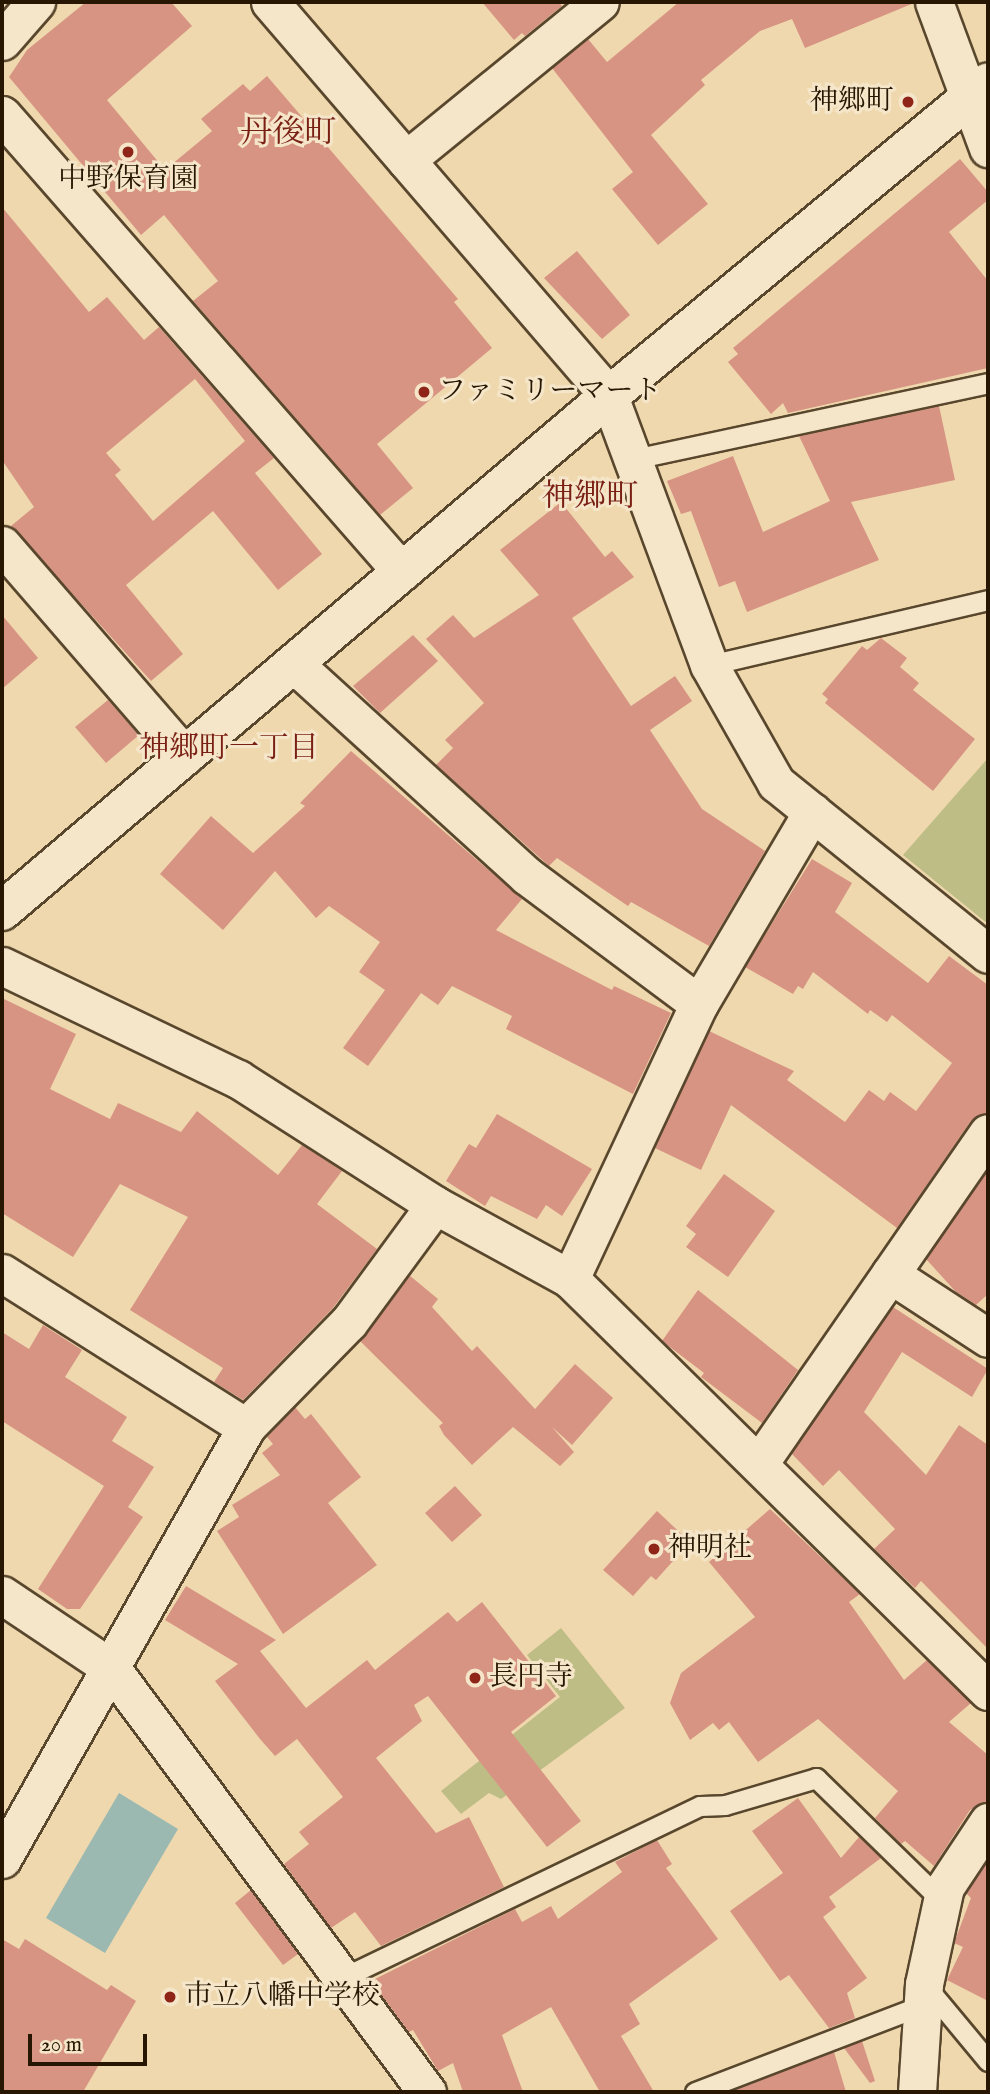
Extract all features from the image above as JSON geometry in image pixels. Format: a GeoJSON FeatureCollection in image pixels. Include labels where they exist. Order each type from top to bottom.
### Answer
{"type":"FeatureCollection","features":[{"type":"Feature","properties":{"kind":"street"},"geometry":{"type":"LineString","coordinates":[[2,41],[36,2]]}},
{"type":"Feature","properties":{"kind":"street"},"geometry":{"type":"LineString","coordinates":[[270,2],[609,396],[709,665],[776,783],[988,954]]}},
{"type":"Feature","properties":{"kind":"street"},"geometry":{"type":"LineString","coordinates":[[406,160],[600,2]]}},
{"type":"Feature","properties":{"kind":"street"},"geometry":{"type":"LineString","coordinates":[[934,2],[978,90],[988,148]]}},
{"type":"Feature","properties":{"kind":"street"},"geometry":{"type":"LineString","coordinates":[[2,911],[609,396],[978,90]]}},
{"type":"Feature","properties":{"kind":"street"},"geometry":{"type":"LineString","coordinates":[[2,115],[402,572]]}},
{"type":"Feature","properties":{"kind":"street"},"geometry":{"type":"LineString","coordinates":[[2,545],[185,755]]}},
{"type":"Feature","properties":{"kind":"street"},"geometry":{"type":"LineString","coordinates":[[293,663],[527,876],[699,1003]]}},
{"type":"Feature","properties":{"kind":"street"},"geometry":{"type":"LineString","coordinates":[[570,1279],[699,1003],[812,812]]}},
{"type":"Feature","properties":{"kind":"street"},"geometry":{"type":"LineString","coordinates":[[2,966],[238,1079],[435,1205],[570,1279],[760,1462],[988,1691]]}},
{"type":"Feature","properties":{"kind":"street"},"geometry":{"type":"LineString","coordinates":[[760,1462],[988,1133]]}},
{"type":"Feature","properties":{"kind":"street"},"geometry":{"type":"LineString","coordinates":[[2,1859],[246,1427],[349,1322],[435,1205]]}},
{"type":"Feature","properties":{"kind":"street"},"geometry":{"type":"LineString","coordinates":[[2,1273],[246,1427]]}},
{"type":"Feature","properties":{"kind":"street"},"geometry":{"type":"LineString","coordinates":[[890,1274],[988,1338]]}},
{"type":"Feature","properties":{"kind":"street"},"geometry":{"type":"LineString","coordinates":[[2,1595],[111,1668],[340,1979],[427,2092]]}},
{"type":"Feature","properties":{"kind":"street"},"geometry":{"type":"LineString","coordinates":[[916,2092],[923,1994],[945,1887],[988,1822]]}},
{"type":"Feature","properties":{"kind":"lane"},"geometry":{"type":"LineString","coordinates":[[634,459],[988,383]]}},
{"type":"Feature","properties":{"kind":"lane"},"geometry":{"type":"LineString","coordinates":[[709,665],[988,600]]}},
{"type":"Feature","properties":{"kind":"lane"},"geometry":{"type":"LineString","coordinates":[[340,1979],[700,1806],[725,1805],[816,1778],[942,1901]]}},
{"type":"Feature","properties":{"kind":"lane"},"geometry":{"type":"LineString","coordinates":[[695,2092],[923,1994],[988,2062]]}},
{"type":"Feature","properties":{"kind":"shaded area"},"geometry":{"type":"Polygon","coordinates":[[[988,758],[988,924],[903,855],[988,758]]]}},
{"type":"Feature","properties":{"kind":"shaded area"},"geometry":{"type":"Polygon","coordinates":[[[561,1628],[625,1708],[501,1799],[489,1793],[461,1814],[441,1791],[560,1697],[527,1655],[561,1628]]]}},
{"type":"Feature","properties":{"kind":"water"},"geometry":{"type":"Polygon","coordinates":[[[119,1793],[178,1829],[105,1953],[46,1918],[119,1793]]]}},
{"type":"Feature","properties":{"kind":"building"},"geometry":{"type":"Polygon","coordinates":[[[86,2],[171,2],[192,26],[107,100],[165,170],[212,131],[201,119],[243,84],[250,91],[267,76],[458,299],[454,302],[492,348],[377,444],[413,488],[380,515],[193,301],[218,281],[164,215],[141,235],[9,77],[27,50],[86,2]]]}},
{"type":"Feature","properties":{"kind":"building"},"geometry":{"type":"Polygon","coordinates":[[[482,2],[559,2],[562,6],[525,36],[522,33],[514,40],[482,2]]]}},
{"type":"Feature","properties":{"kind":"building"},"geometry":{"type":"Polygon","coordinates":[[[679,2],[914,3],[805,48],[792,19],[760,31],[701,80],[705,85],[651,135],[708,204],[658,245],[612,189],[633,172],[552,68],[588,39],[607,62],[679,2]]]}},
{"type":"Feature","properties":{"kind":"building"},"geometry":{"type":"Polygon","coordinates":[[[960,159],[988,192],[988,200],[949,232],[988,281],[988,368],[788,413],[783,403],[771,414],[728,362],[738,354],[733,348],[960,159]]]}},
{"type":"Feature","properties":{"kind":"building"},"geometry":{"type":"Polygon","coordinates":[[[2,207],[89,312],[107,297],[144,340],[159,327],[274,458],[255,473],[322,554],[278,590],[213,511],[126,585],[183,654],[151,681],[11,526],[34,507],[2,460],[2,207]],[[195,379],[106,453],[121,470],[115,475],[153,521],[245,441],[195,379]]]}},
{"type":"Feature","properties":{"kind":"building"},"geometry":{"type":"Polygon","coordinates":[[[577,251],[630,315],[602,339],[544,278],[577,251]]]}},
{"type":"Feature","properties":{"kind":"building"},"geometry":{"type":"Polygon","coordinates":[[[939,406],[955,480],[851,502],[879,560],[747,612],[735,581],[719,587],[691,511],[681,514],[667,481],[733,456],[763,532],[830,501],[799,436],[939,406]]]}},
{"type":"Feature","properties":{"kind":"building"},"geometry":{"type":"Polygon","coordinates":[[[561,502],[605,557],[612,551],[634,577],[572,618],[631,706],[675,676],[692,701],[650,730],[702,809],[765,851],[709,946],[631,902],[628,906],[557,858],[549,866],[436,765],[453,748],[445,740],[484,703],[426,639],[453,615],[474,638],[539,595],[500,550],[561,502]]]}},
{"type":"Feature","properties":{"kind":"building"},"geometry":{"type":"Polygon","coordinates":[[[2,615],[38,658],[2,689],[2,615]]]}},
{"type":"Feature","properties":{"kind":"building"},"geometry":{"type":"Polygon","coordinates":[[[413,635],[438,661],[380,713],[353,686],[413,635]]]}},
{"type":"Feature","properties":{"kind":"building"},"geometry":{"type":"Polygon","coordinates":[[[881,638],[907,658],[900,667],[919,683],[913,690],[975,739],[933,791],[825,703],[828,699],[822,694],[862,646],[867,650],[881,638]]]}},
{"type":"Feature","properties":{"kind":"building"},"geometry":{"type":"Polygon","coordinates":[[[108,700],[139,735],[106,763],[75,727],[108,700]]]}},
{"type":"Feature","properties":{"kind":"building"},"geometry":{"type":"Polygon","coordinates":[[[351,751],[522,899],[496,930],[612,990],[614,986],[671,1013],[633,1094],[506,1029],[512,1016],[452,986],[438,1005],[421,993],[368,1066],[343,1048],[385,990],[359,972],[380,942],[329,906],[316,918],[275,871],[223,930],[160,874],[211,816],[253,853],[305,806],[300,803],[351,751]]]}},
{"type":"Feature","properties":{"kind":"building"},"geometry":{"type":"Polygon","coordinates":[[[812,859],[852,883],[835,912],[928,983],[949,956],[988,985],[988,1112],[971,1121],[897,1228],[731,1105],[701,1170],[655,1148],[709,1031],[794,1071],[787,1080],[845,1122],[869,1090],[884,1101],[890,1092],[916,1111],[952,1063],[892,1015],[887,1022],[870,1010],[868,1014],[813,972],[803,989],[798,986],[793,994],[745,967],[812,859]]]}},
{"type":"Feature","properties":{"kind":"building"},"geometry":{"type":"Polygon","coordinates":[[[2,998],[76,1034],[50,1089],[110,1119],[118,1103],[181,1132],[197,1111],[278,1175],[302,1145],[342,1171],[317,1204],[377,1249],[333,1308],[243,1400],[214,1382],[223,1368],[130,1310],[188,1217],[120,1184],[73,1257],[2,1213],[2,998]]]}},
{"type":"Feature","properties":{"kind":"building"},"geometry":{"type":"Polygon","coordinates":[[[497,1114],[592,1169],[562,1216],[546,1205],[537,1219],[491,1196],[485,1206],[446,1181],[469,1144],[476,1148],[497,1114]]]}},
{"type":"Feature","properties":{"kind":"building"},"geometry":{"type":"Polygon","coordinates":[[[988,1170],[988,1294],[976,1305],[956,1292],[926,1259],[988,1170]]]}},
{"type":"Feature","properties":{"kind":"building"},"geometry":{"type":"Polygon","coordinates":[[[724,1174],[775,1211],[728,1277],[686,1247],[696,1234],[686,1226],[724,1174]]]}},
{"type":"Feature","properties":{"kind":"building"},"geometry":{"type":"Polygon","coordinates":[[[409,1275],[438,1299],[432,1307],[472,1351],[477,1346],[535,1409],[575,1364],[613,1398],[572,1445],[552,1427],[574,1452],[560,1466],[513,1427],[472,1465],[444,1435],[439,1426],[443,1423],[360,1341],[409,1275]]]}},
{"type":"Feature","properties":{"kind":"building"},"geometry":{"type":"Polygon","coordinates":[[[698,1290],[798,1370],[762,1423],[701,1377],[704,1373],[662,1341],[698,1290]]]}},
{"type":"Feature","properties":{"kind":"building"},"geometry":{"type":"Polygon","coordinates":[[[893,1307],[988,1369],[972,1397],[902,1352],[864,1412],[926,1475],[959,1425],[988,1445],[988,1649],[921,1581],[915,1588],[874,1549],[895,1529],[839,1470],[823,1486],[791,1453],[893,1307]]]}},
{"type":"Feature","properties":{"kind":"building"},"geometry":{"type":"Polygon","coordinates":[[[43,1325],[82,1350],[65,1377],[127,1417],[112,1441],[154,1467],[128,1507],[143,1517],[80,1609],[67,1609],[38,1589],[104,1486],[2,1421],[2,1332],[29,1349],[43,1325]]]}},
{"type":"Feature","properties":{"kind":"building"},"geometry":{"type":"Polygon","coordinates":[[[295,1407],[305,1419],[311,1414],[361,1477],[328,1503],[377,1565],[283,1634],[217,1531],[239,1517],[232,1505],[280,1475],[262,1453],[273,1444],[267,1437],[295,1407]]]}},
{"type":"Feature","properties":{"kind":"building"},"geometry":{"type":"Polygon","coordinates":[[[455,1486],[482,1515],[452,1542],[425,1513],[455,1486]]]}},
{"type":"Feature","properties":{"kind":"building"},"geometry":{"type":"Polygon","coordinates":[[[770,1509],[860,1594],[849,1602],[904,1680],[927,1660],[971,1703],[949,1722],[988,1755],[988,1801],[970,1810],[934,1866],[905,1841],[901,1844],[875,1818],[898,1791],[818,1719],[758,1762],[729,1722],[719,1730],[713,1723],[690,1740],[670,1703],[681,1673],[755,1617],[709,1562],[770,1509]]]}},
{"type":"Feature","properties":{"kind":"building"},"geometry":{"type":"Polygon","coordinates":[[[657,1511],[690,1542],[656,1580],[651,1576],[633,1596],[603,1570],[657,1511]]]}},
{"type":"Feature","properties":{"kind":"building"},"geometry":{"type":"Polygon","coordinates":[[[186,1586],[276,1640],[260,1651],[306,1708],[367,1660],[375,1670],[448,1612],[457,1622],[482,1602],[556,1696],[511,1732],[581,1821],[547,1847],[428,1696],[414,1705],[422,1721],[376,1758],[436,1833],[469,1817],[504,1887],[381,1946],[355,1912],[331,1928],[284,1864],[309,1844],[299,1832],[343,1797],[297,1739],[275,1756],[260,1739],[215,1681],[238,1664],[165,1620],[186,1586]]]}},
{"type":"Feature","properties":{"kind":"building"},"geometry":{"type":"Polygon","coordinates":[[[798,1798],[841,1858],[859,1837],[881,1858],[829,1897],[836,1907],[823,1917],[867,1978],[847,1993],[855,2018],[829,2028],[789,1975],[780,1981],[730,1911],[783,1873],[752,1831],[798,1798]]]}},
{"type":"Feature","properties":{"kind":"building"},"geometry":{"type":"Polygon","coordinates":[[[657,1840],[672,1864],[666,1868],[718,1939],[629,2004],[640,2024],[621,2036],[654,2092],[600,2092],[551,2007],[502,2035],[523,2092],[463,2092],[453,2063],[438,2071],[413,2030],[409,2032],[371,1981],[515,1909],[522,1922],[551,1906],[558,1919],[622,1872],[615,1862],[657,1840]]]}},
{"type":"Feature","properties":{"kind":"building"},"geometry":{"type":"Polygon","coordinates":[[[988,1860],[988,2001],[947,1980],[963,1947],[954,1943],[971,1898],[966,1893],[988,1860]]]}},
{"type":"Feature","properties":{"kind":"building"},"geometry":{"type":"Polygon","coordinates":[[[251,1890],[298,1954],[283,1965],[235,1903],[251,1890]]]}},
{"type":"Feature","properties":{"kind":"building"},"geometry":{"type":"Polygon","coordinates":[[[2,1939],[19,1949],[25,1939],[107,1990],[111,1985],[136,2001],[83,2092],[2,2092],[2,1939]]]}},
{"type":"Feature","properties":{"kind":"building"},"geometry":{"type":"Polygon","coordinates":[[[862,2041],[875,2081],[870,2083],[844,2048],[862,2041]]]}},
{"type":"Feature","properties":{"kind":"building"},"geometry":{"type":"Polygon","coordinates":[[[834,2052],[846,2092],[729,2092],[828,2054],[834,2052]]]}},
{"type":"Feature","properties":{"kind":"place","name":"神郷町"},"geometry":{"type":"Point","coordinates":[908,102]}},
{"type":"Feature","properties":{"kind":"place","name":"中野保育園"},"geometry":{"type":"Point","coordinates":[128,152]}},
{"type":"Feature","properties":{"kind":"place","name":"ファミリーマート"},"geometry":{"type":"Point","coordinates":[424,392]}},
{"type":"Feature","properties":{"kind":"place","name":"神明社"},"geometry":{"type":"Point","coordinates":[654,1549]}},
{"type":"Feature","properties":{"kind":"place","name":"長円寺"},"geometry":{"type":"Point","coordinates":[475,1678]}},
{"type":"Feature","properties":{"kind":"place","name":"市立八幡中学校"},"geometry":{"type":"Point","coordinates":[170,1997]}},
{"type":"Feature","properties":{"kind":"district","name":"丹後町"},"geometry":{"type":"Point","coordinates":[288,134]}},
{"type":"Feature","properties":{"kind":"district","name":"神郷町"},"geometry":{"type":"Point","coordinates":[590,498]}},
{"type":"Feature","properties":{"kind":"district","name":"神郷町一丁目"},"geometry":{"type":"Point","coordinates":[229,749]}}]}
